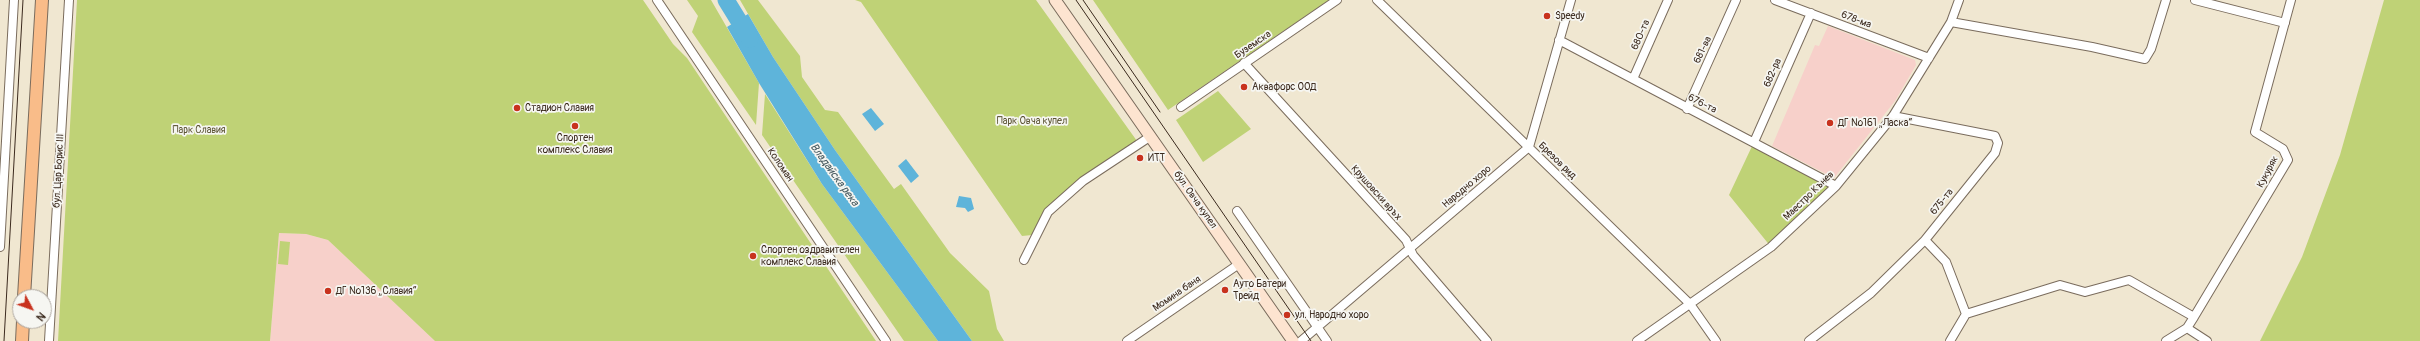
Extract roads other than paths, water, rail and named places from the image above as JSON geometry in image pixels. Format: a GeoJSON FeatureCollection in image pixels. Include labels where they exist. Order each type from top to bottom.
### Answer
{"type":"FeatureCollection","features":[{"type":"Feature","properties":{"kind":"main road"},"geometry":{"type":"LineString","coordinates":[[24,289],[42,0]]}},
{"type":"Feature","properties":{"kind":"main road","name":"бул. Овча купел"},"geometry":{"type":"LineString","coordinates":[[1055,0],[1293,341]]}},
{"type":"Feature","properties":{"kind":"main road"},"geometry":{"type":"LineString","coordinates":[[22,341],[23,329]]}},
{"type":"Feature","properties":{"kind":"street"},"geometry":{"type":"LineString","coordinates":[[0,247],[3,142],[14,0]]}},
{"type":"Feature","properties":{"kind":"street","name":"бул. Цар Борис III"},"geometry":{"type":"LineString","coordinates":[[49,341],[69,0]]}},
{"type":"Feature","properties":{"kind":"street","name":"Коломан"},"geometry":{"type":"LineString","coordinates":[[657,0],[886,341]]}},
{"type":"Feature","properties":{"kind":"street","name":"Буземска"},"geometry":{"type":"LineString","coordinates":[[1181,107],[1337,0]]}},
{"type":"Feature","properties":{"kind":"street","name":"Брезов рид"},"geometry":{"type":"LineString","coordinates":[[1377,0],[1690,304],[1716,341]]}},
{"type":"Feature","properties":{"kind":"street"},"geometry":{"type":"LineString","coordinates":[[1529,147],[1571,0]]}},
{"type":"Feature","properties":{"kind":"street","name":"680-та"},"geometry":{"type":"LineString","coordinates":[[1633,79],[1668,0]]}},
{"type":"Feature","properties":{"kind":"street","name":"681-ва"},"geometry":{"type":"LineString","coordinates":[[1687,108],[1736,0]]}},
{"type":"Feature","properties":{"kind":"street","name":"678-ма"},"geometry":{"type":"LineString","coordinates":[[1775,0],[1929,58]]}},
{"type":"Feature","properties":{"kind":"street","name":"Маестро Кънев"},"geometry":{"type":"LineString","coordinates":[[1638,341],[1771,247],[1836,186],[1893,116],[1951,22],[1960,0]]}},
{"type":"Feature","properties":{"kind":"street"},"geometry":{"type":"LineString","coordinates":[[1951,22],[2092,47],[2145,60],[2151,49],[2166,0]]}},
{"type":"Feature","properties":{"kind":"street"},"geometry":{"type":"LineString","coordinates":[[2195,0],[2285,23]]}},
{"type":"Feature","properties":{"kind":"street","name":"Кукуряк"},"geometry":{"type":"LineString","coordinates":[[2166,341],[2186,328],[2194,317],[2288,160],[2283,149],[2255,132],[2291,0]]}},
{"type":"Feature","properties":{"kind":"street","name":"682-ра"},"geometry":{"type":"LineString","coordinates":[[1754,142],[1811,13]]}},
{"type":"Feature","properties":{"kind":"street","name":"676-та"},"geometry":{"type":"LineString","coordinates":[[1559,40],[1836,186]]}},
{"type":"Feature","properties":{"kind":"street","name":"Крушовски връх"},"geometry":{"type":"LineString","coordinates":[[1244,63],[1406,240],[1410,248],[1487,341]]}},
{"type":"Feature","properties":{"kind":"street","name":"675-та"},"geometry":{"type":"LineString","coordinates":[[1809,341],[1871,293],[1925,240],[1995,153],[1998,143],[1995,136],[1893,116]]}},
{"type":"Feature","properties":{"kind":"street"},"geometry":{"type":"LineString","coordinates":[[1024,260],[1048,212],[1083,181],[1151,136]]}},
{"type":"Feature","properties":{"kind":"street","name":"Народно хоро"},"geometry":{"type":"LineString","coordinates":[[1301,341],[1529,147]]}},
{"type":"Feature","properties":{"kind":"street"},"geometry":{"type":"LineString","coordinates":[[1237,211],[1327,341]]}},
{"type":"Feature","properties":{"kind":"street"},"geometry":{"type":"LineString","coordinates":[[1925,240],[1946,262],[1966,314]]}},
{"type":"Feature","properties":{"kind":"street","name":"Момина баня"},"geometry":{"type":"LineString","coordinates":[[1127,341],[1239,264]]}},
{"type":"Feature","properties":{"kind":"street"},"geometry":{"type":"LineString","coordinates":[[1950,341],[1966,314],[2060,285],[2085,292],[2124,280],[2134,282],[2194,317]]}},
{"type":"Feature","properties":{"kind":"street"},"geometry":{"type":"LineString","coordinates":[[2186,328],[2207,341]]}},
{"type":"Feature","properties":{"kind":"water"},"geometry":{"type":"Polygon","coordinates":[[[748,14],[773,57],[835,150],[972,341],[938,341],[822,184],[759,83],[727,27],[748,14]]]}},
{"type":"Feature","properties":{"kind":"water"},"geometry":{"type":"Polygon","coordinates":[[[871,108],[884,124],[875,131],[862,114],[871,108]]]}},
{"type":"Feature","properties":{"kind":"water"},"geometry":{"type":"Polygon","coordinates":[[[906,159],[919,176],[911,183],[898,166],[906,159]]]}},
{"type":"Feature","properties":{"kind":"water"},"geometry":{"type":"Polygon","coordinates":[[[959,196],[971,198],[974,209],[968,212],[965,208],[956,207],[959,196]]]}},
{"type":"Feature","properties":{"kind":"waterway","name":"Владайска река"},"geometry":{"type":"LineString","coordinates":[[726,0],[750,39]]}},
{"type":"Feature","properties":{"kind":"tram line"},"geometry":{"type":"LineString","coordinates":[[4,341],[23,0]]}},
{"type":"Feature","properties":{"kind":"tram line"},"geometry":{"type":"LineString","coordinates":[[1076,0],[1311,341]]}},
{"type":"Feature","properties":{"kind":"tram line"},"geometry":{"type":"LineString","coordinates":[[1083,0],[1160,112]]}},
{"type":"Feature","properties":{"kind":"place","name":"Speedy"},"geometry":{"type":"Point","coordinates":[1547,16]}},
{"type":"Feature","properties":{"kind":"place","name":"Аквафорс ООД"},"geometry":{"type":"Point","coordinates":[1244,87]}},
{"type":"Feature","properties":{"kind":"place","name":"Стадион Славия"},"geometry":{"type":"Point","coordinates":[517,108]}},
{"type":"Feature","properties":{"kind":"place","name":"ДГ №161 „Ласка“"},"geometry":{"type":"Point","coordinates":[1830,123]}},
{"type":"Feature","properties":{"kind":"place","name":"Спортен комплекс Славия"},"geometry":{"type":"Point","coordinates":[575,126]}},
{"type":"Feature","properties":{"kind":"place","name":"ИТТ"},"geometry":{"type":"Point","coordinates":[1140,158]}},
{"type":"Feature","properties":{"kind":"place","name":"Спортен оздравителен комплекс Славия"},"geometry":{"type":"Point","coordinates":[753,256]}},
{"type":"Feature","properties":{"kind":"place","name":"Ауто Батери Трейд"},"geometry":{"type":"Point","coordinates":[1225,290]}},
{"type":"Feature","properties":{"kind":"place","name":"ДГ №136 „Славия“"},"geometry":{"type":"Point","coordinates":[328,291]}},
{"type":"Feature","properties":{"kind":"place","name":"ул. Народно хоро"},"geometry":{"type":"Point","coordinates":[1287,315]}},
{"type":"Feature","properties":{"kind":"park label","name":"Парк Овча купел"},"geometry":{"type":"Point","coordinates":[1032,121]}},
{"type":"Feature","properties":{"kind":"park label","name":"Парк Славия"},"geometry":{"type":"Point","coordinates":[199,130]}}]}
